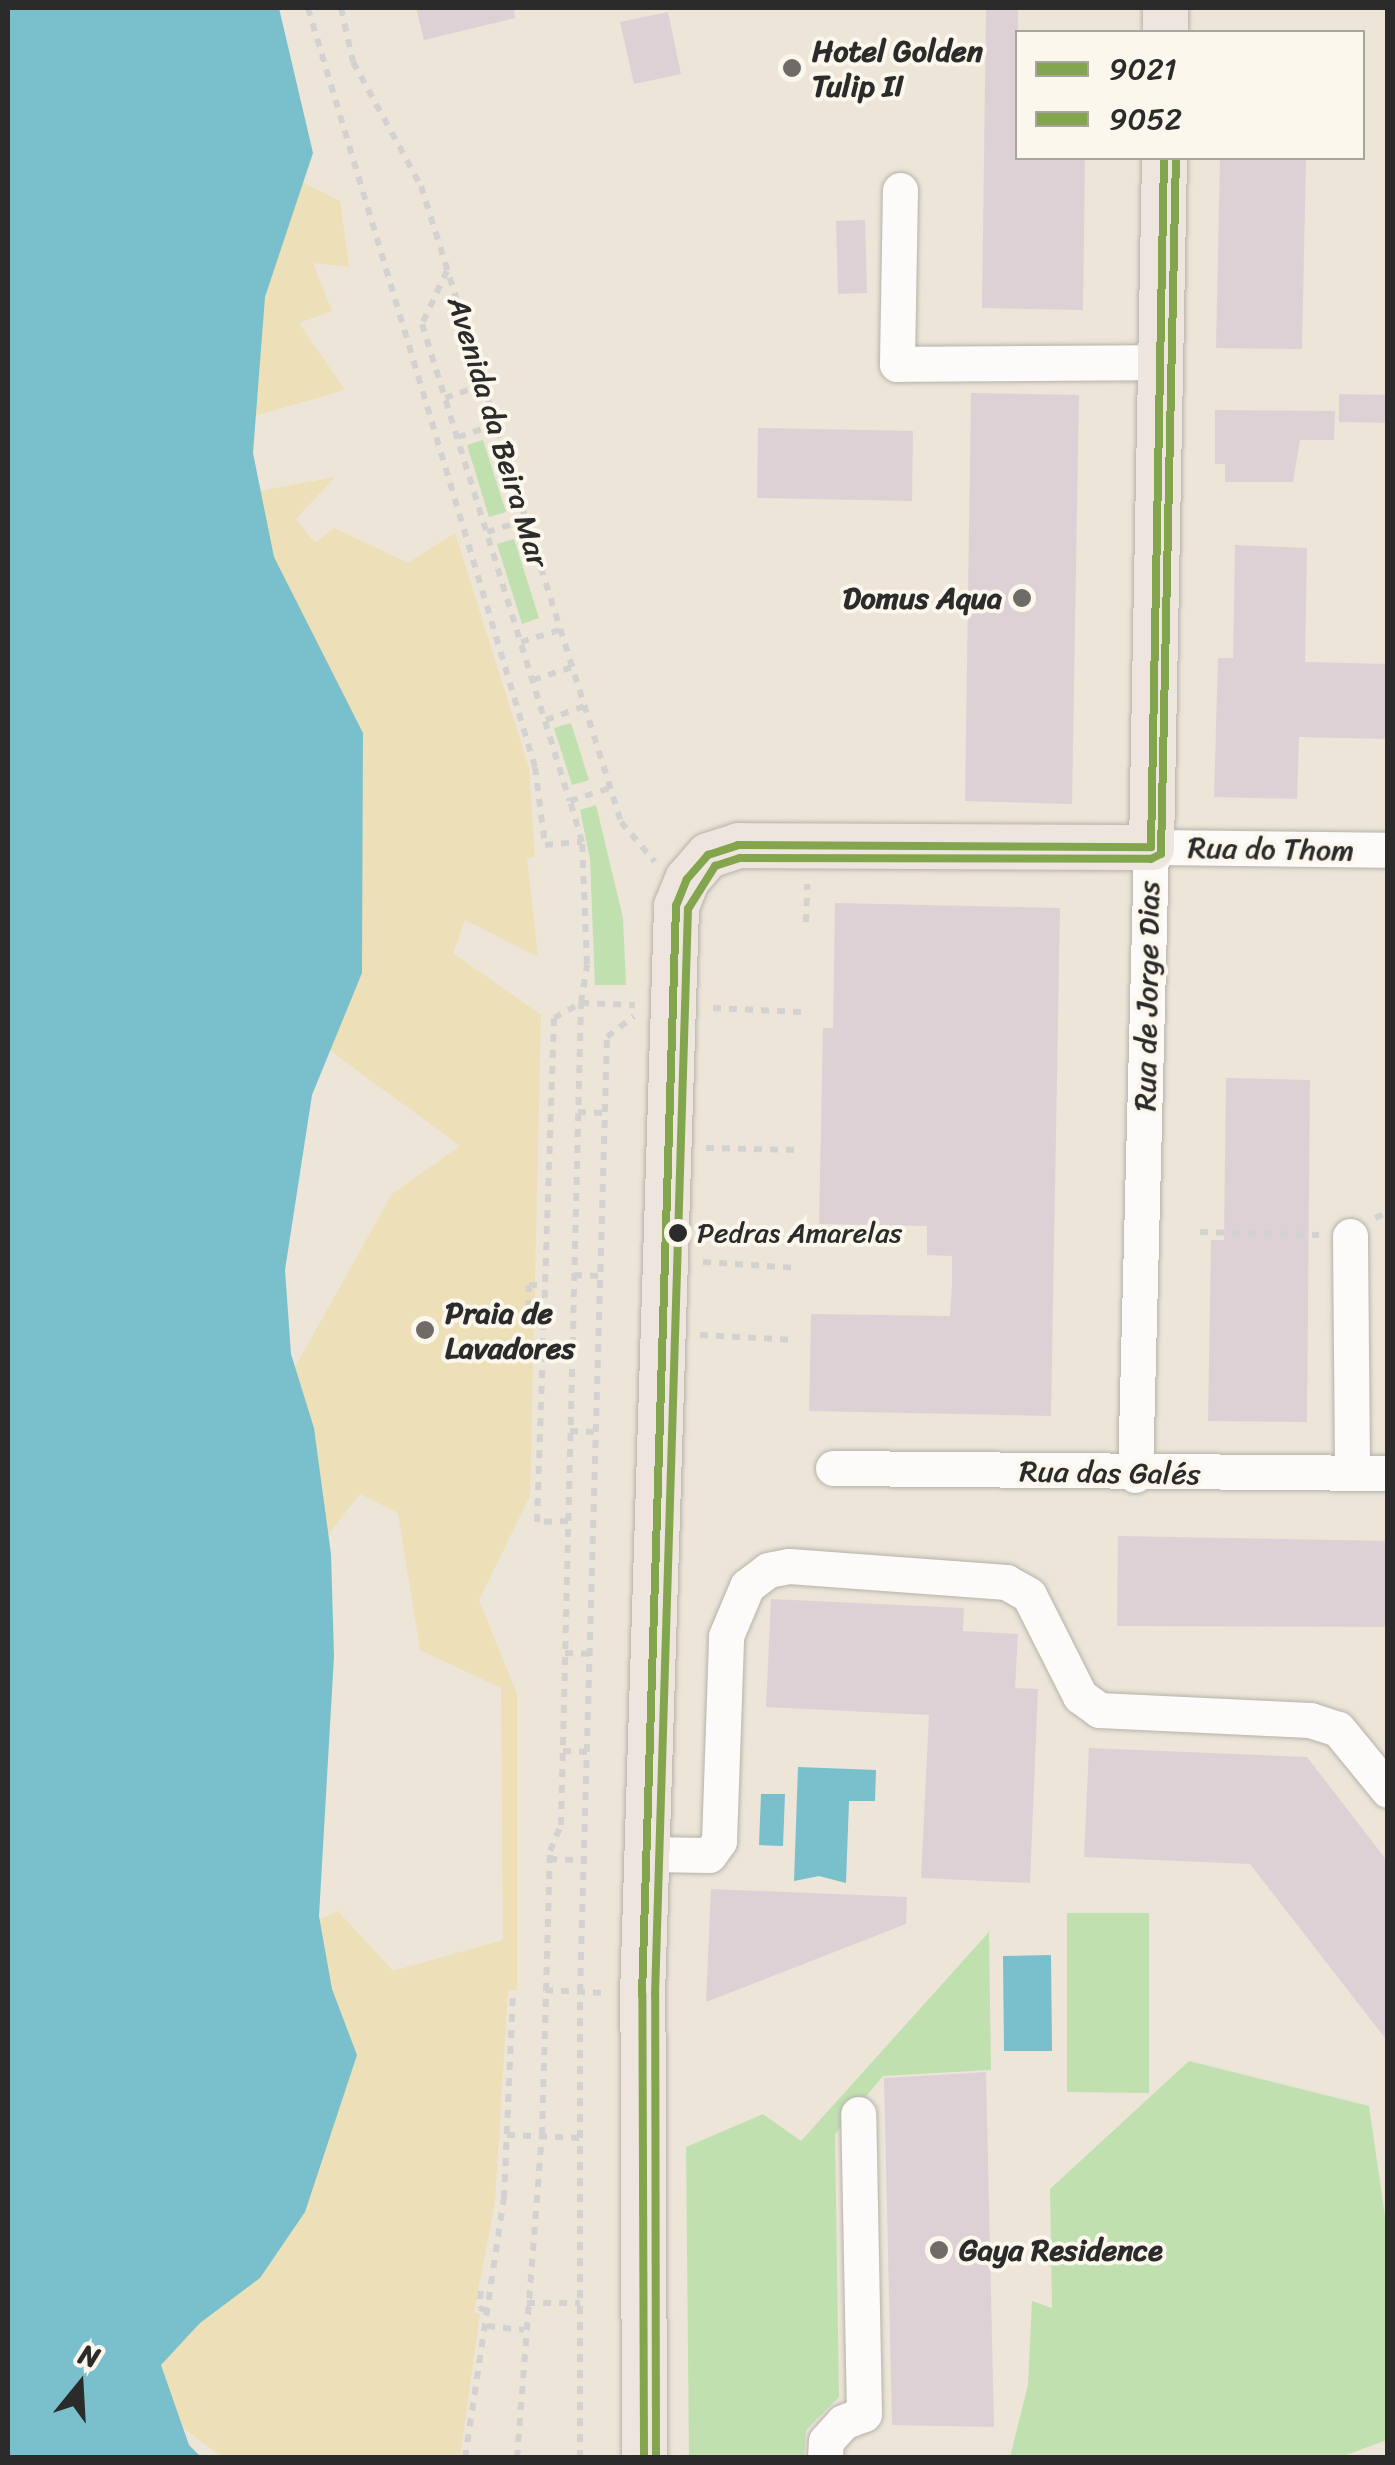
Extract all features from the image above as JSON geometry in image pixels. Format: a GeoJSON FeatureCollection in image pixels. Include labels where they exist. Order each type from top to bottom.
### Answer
{"type":"FeatureCollection","features":[{"type":"Feature","properties":{"kind":"main road","name":"Rua de Jorge Dias"},"geometry":{"type":"LineString","coordinates":[[1150,847],[1164,160]]}},
{"type":"Feature","properties":{"kind":"main road","name":"Rua do Thom"},"geometry":{"type":"LineString","coordinates":[[668,869],[738,845],[1150,847]]}},
{"type":"Feature","properties":{"kind":"main road"},"geometry":{"type":"LineString","coordinates":[[644,2458],[642,1996],[676,923],[668,869]]}},
{"type":"Feature","properties":{"kind":"street"},"geometry":{"type":"LineString","coordinates":[[900,190],[897,364],[1162,362]]}},
{"type":"Feature","properties":{"kind":"street","name":"Rua do Thom"},"geometry":{"type":"LineString","coordinates":[[1150,847],[1388,850]]}},
{"type":"Feature","properties":{"kind":"street","name":"Rua de Jorge Dias"},"geometry":{"type":"LineString","coordinates":[[1135,1475],[1150,847]]}},
{"type":"Feature","properties":{"kind":"street"},"geometry":{"type":"LineString","coordinates":[[1350,1236],[1352,1473]]}},
{"type":"Feature","properties":{"kind":"street","name":"Rua das Galés"},"geometry":{"type":"LineString","coordinates":[[833,1468],[1135,1475],[1388,1473]]}},
{"type":"Feature","properties":{"kind":"street"},"geometry":{"type":"LineString","coordinates":[[648,1854],[709,1855],[719,1842],[726,1636],[748,1586],[768,1570],[789,1566],[1006,1582],[1029,1596],[1080,1696],[1100,1710],[1310,1720],[1338,1729],[1388,1790]]}},
{"type":"Feature","properties":{"kind":"street"},"geometry":{"type":"LineString","coordinates":[[825,2458],[826,2441],[843,2422],[864,2414],[858,2114]]}},
{"type":"Feature","properties":{"kind":"path","name":"Avenida da Beira Mar"},"geometry":{"type":"LineString","coordinates":[[308,8],[536,780],[545,845],[582,842]]}},
{"type":"Feature","properties":{"kind":"path","name":"Avenida da Beira Mar"},"geometry":{"type":"LineString","coordinates":[[341,8],[352,62],[421,186],[621,822],[668,869]]}},
{"type":"Feature","properties":{"kind":"path"},"geometry":{"type":"LineString","coordinates":[[447,270],[422,324],[582,842],[588,964],[581,1003],[561,1825],[549,1859],[542,2135],[526,2303],[518,2458]]}},
{"type":"Feature","properties":{"kind":"path"},"geometry":{"type":"LineString","coordinates":[[445,398],[484,385]]}},
{"type":"Feature","properties":{"kind":"path"},"geometry":{"type":"LineString","coordinates":[[458,437],[496,425]]}},
{"type":"Feature","properties":{"kind":"path"},"geometry":{"type":"LineString","coordinates":[[487,532],[526,520]]}},
{"type":"Feature","properties":{"kind":"path"},"geometry":{"type":"LineString","coordinates":[[521,642],[560,630]]}},
{"type":"Feature","properties":{"kind":"path"},"geometry":{"type":"LineString","coordinates":[[533,680],[572,666]]}},
{"type":"Feature","properties":{"kind":"path"},"geometry":{"type":"LineString","coordinates":[[546,720],[585,706]]}},
{"type":"Feature","properties":{"kind":"path"},"geometry":{"type":"LineString","coordinates":[[570,802],[610,788]]}},
{"type":"Feature","properties":{"kind":"path"},"geometry":{"type":"LineString","coordinates":[[806,922],[807,891]]}},
{"type":"Feature","properties":{"kind":"path"},"geometry":{"type":"LineString","coordinates":[[568,1520],[537,1522],[554,1018],[581,1003]]}},
{"type":"Feature","properties":{"kind":"path"},"geometry":{"type":"LineString","coordinates":[[580,2458],[580,1992],[588,1860],[607,1037],[628,1022]]}},
{"type":"Feature","properties":{"kind":"path"},"geometry":{"type":"LineString","coordinates":[[578,1112],[605,1113]]}},
{"type":"Feature","properties":{"kind":"path"},"geometry":{"type":"LineString","coordinates":[[705,1148],[799,1150]]}},
{"type":"Feature","properties":{"kind":"path"},"geometry":{"type":"LineString","coordinates":[[1200,1232],[1350,1236]]}},
{"type":"Feature","properties":{"kind":"path"},"geometry":{"type":"LineString","coordinates":[[701,1262],[798,1268]]}},
{"type":"Feature","properties":{"kind":"path"},"geometry":{"type":"LineString","coordinates":[[574,1275],[601,1276]]}},
{"type":"Feature","properties":{"kind":"path"},"geometry":{"type":"LineString","coordinates":[[528,1308],[529,1284],[545,1285]]}},
{"type":"Feature","properties":{"kind":"path"},"geometry":{"type":"LineString","coordinates":[[699,1335],[796,1340]]}},
{"type":"Feature","properties":{"kind":"path"},"geometry":{"type":"LineString","coordinates":[[570,1431],[598,1432]]}},
{"type":"Feature","properties":{"kind":"path"},"geometry":{"type":"LineString","coordinates":[[565,1653],[592,1654]]}},
{"type":"Feature","properties":{"kind":"path"},"geometry":{"type":"LineString","coordinates":[[563,1751],[590,1752]]}},
{"type":"Feature","properties":{"kind":"path"},"geometry":{"type":"LineString","coordinates":[[549,1859],[588,1860]]}},
{"type":"Feature","properties":{"kind":"path"},"geometry":{"type":"LineString","coordinates":[[465,2458],[489,2310],[507,2135],[513,1990]]}},
{"type":"Feature","properties":{"kind":"path"},"geometry":{"type":"LineString","coordinates":[[546,1990],[642,1996]]}},
{"type":"Feature","properties":{"kind":"path"},"geometry":{"type":"LineString","coordinates":[[507,2135],[580,2138]]}},
{"type":"Feature","properties":{"kind":"path"},"geometry":{"type":"LineString","coordinates":[[481,2290],[479,2308],[489,2310]]}},
{"type":"Feature","properties":{"kind":"path"},"geometry":{"type":"LineString","coordinates":[[526,2303],[580,2303]]}},
{"type":"Feature","properties":{"kind":"path"},"geometry":{"type":"LineString","coordinates":[[486,2326],[524,2330]]}},
{"type":"Feature","properties":{"kind":"green space"},"geometry":{"type":"Polygon","coordinates":[[[483,440],[506,512],[489,517],[467,445],[483,440]]]}},
{"type":"Feature","properties":{"kind":"green space"},"geometry":{"type":"Polygon","coordinates":[[[514,539],[539,618],[522,624],[497,544],[514,539]]]}},
{"type":"Feature","properties":{"kind":"green space"},"geometry":{"type":"Polygon","coordinates":[[[571,723],[589,780],[572,785],[554,728],[571,723]]]}},
{"type":"Feature","properties":{"kind":"green space"},"geometry":{"type":"Polygon","coordinates":[[[596,805],[623,918],[626,985],[595,985],[590,859],[580,810],[596,805]]]}},
{"type":"Feature","properties":{"kind":"green space"},"geometry":{"type":"Polygon","coordinates":[[[1067,1913],[1149,1913],[1149,2093],[1067,2092],[1067,1913]]]}},
{"type":"Feature","properties":{"kind":"green space"},"geometry":{"type":"Polygon","coordinates":[[[989,1932],[991,2070],[883,2076],[835,2134],[839,2397],[806,2430],[804,2457],[689,2457],[686,2147],[763,2114],[801,2141],[989,1932]]]}},
{"type":"Feature","properties":{"kind":"green space"},"geometry":{"type":"Polygon","coordinates":[[[1189,2061],[1369,2106],[1387,2230],[1387,2440],[1338,2458],[1010,2457],[1028,2385],[1032,2301],[1052,2308],[1050,2189],[1189,2061]]]}},
{"type":"Feature","properties":{"kind":"sand"},"geometry":{"type":"Polygon","coordinates":[[[273,168],[340,201],[349,267],[313,263],[332,311],[299,323],[345,390],[248,418],[254,492],[335,477],[296,519],[315,543],[334,528],[408,563],[455,533],[529,768],[535,857],[527,858],[538,957],[465,920],[453,953],[541,1015],[530,1496],[479,1600],[517,1694],[517,1990],[508,1990],[495,2202],[474,2312],[480,2314],[460,2457],[222,2457],[133,2390],[166,2274],[129,2189],[192,2141],[230,2054],[186,1983],[338,1911],[393,1971],[503,1940],[501,1688],[420,1650],[398,1513],[360,1494],[264,1617],[239,1467],[392,1194],[460,1146],[210,962],[192,302],[273,168]]]}},
{"type":"Feature","properties":{"kind":"water"},"geometry":{"type":"Polygon","coordinates":[[[8,8],[279,8],[313,153],[265,297],[253,453],[274,557],[363,733],[362,973],[312,1095],[285,1270],[291,1354],[314,1428],[331,1554],[334,1656],[319,1916],[332,1989],[357,2055],[305,2212],[260,2278],[200,2323],[161,2365],[189,2445],[201,2457],[8,2457],[8,8]]]}},
{"type":"Feature","properties":{"kind":"water"},"geometry":{"type":"Polygon","coordinates":[[[798,1767],[876,1770],[875,1801],[849,1801],[846,1883],[819,1876],[794,1881],[798,1767]]]}},
{"type":"Feature","properties":{"kind":"water"},"geometry":{"type":"Polygon","coordinates":[[[761,1794],[785,1794],[783,1846],[759,1845],[761,1794]]]}},
{"type":"Feature","properties":{"kind":"water"},"geometry":{"type":"Polygon","coordinates":[[[1051,1955],[1052,2051],[1004,2051],[1003,1956],[1051,1955]]]}},
{"type":"Feature","properties":{"kind":"building"},"geometry":{"type":"Polygon","coordinates":[[[416,8],[514,8],[515,18],[424,40],[416,8]]]}},
{"type":"Feature","properties":{"kind":"building"},"geometry":{"type":"Polygon","coordinates":[[[986,8],[1018,8],[1015,160],[1085,160],[1083,310],[982,308],[986,8]]]}},
{"type":"Feature","properties":{"kind":"building"},"geometry":{"type":"Polygon","coordinates":[[[668,12],[681,74],[634,84],[620,22],[668,12]]]}},
{"type":"Feature","properties":{"kind":"building"},"geometry":{"type":"Polygon","coordinates":[[[1220,160],[1306,160],[1302,349],[1216,348],[1220,160]]]}},
{"type":"Feature","properties":{"kind":"building"},"geometry":{"type":"Polygon","coordinates":[[[865,220],[867,293],[838,294],[836,221],[865,220]]]}},
{"type":"Feature","properties":{"kind":"building","name":"Domus Aqua"},"geometry":{"type":"Polygon","coordinates":[[[971,393],[1079,395],[1072,804],[965,801],[971,393]]]}},
{"type":"Feature","properties":{"kind":"building"},"geometry":{"type":"Polygon","coordinates":[[[1339,394],[1388,395],[1388,423],[1339,422],[1339,394]]]}},
{"type":"Feature","properties":{"kind":"building"},"geometry":{"type":"Polygon","coordinates":[[[1215,410],[1335,411],[1334,440],[1300,440],[1293,482],[1225,482],[1225,464],[1215,464],[1215,410]]]}},
{"type":"Feature","properties":{"kind":"building"},"geometry":{"type":"Polygon","coordinates":[[[758,428],[913,431],[912,501],[757,498],[758,428]]]}},
{"type":"Feature","properties":{"kind":"building"},"geometry":{"type":"Polygon","coordinates":[[[1235,545],[1307,548],[1305,662],[1388,664],[1388,739],[1299,737],[1297,799],[1214,797],[1218,658],[1233,658],[1235,545]]]}},
{"type":"Feature","properties":{"kind":"building"},"geometry":{"type":"Polygon","coordinates":[[[835,903],[1060,908],[1051,1416],[809,1411],[811,1314],[950,1316],[952,1285],[952,1256],[927,1255],[927,1226],[819,1224],[823,1028],[833,1028],[835,903]]]}},
{"type":"Feature","properties":{"kind":"building"},"geometry":{"type":"Polygon","coordinates":[[[1226,1078],[1310,1080],[1307,1422],[1208,1421],[1211,1240],[1224,1240],[1226,1078]]]}},
{"type":"Feature","properties":{"kind":"building"},"geometry":{"type":"Polygon","coordinates":[[[1118,1536],[1388,1541],[1388,1627],[1117,1626],[1118,1536]]]}},
{"type":"Feature","properties":{"kind":"building"},"geometry":{"type":"Polygon","coordinates":[[[771,1599],[964,1608],[963,1631],[1018,1634],[1015,1688],[1038,1689],[1030,1883],[921,1878],[929,1715],[766,1707],[771,1599]]]}},
{"type":"Feature","properties":{"kind":"building"},"geometry":{"type":"Polygon","coordinates":[[[1089,1748],[1307,1757],[1388,1862],[1388,2042],[1250,1864],[1084,1857],[1089,1748]]]}},
{"type":"Feature","properties":{"kind":"building"},"geometry":{"type":"Polygon","coordinates":[[[711,1889],[907,1897],[906,1924],[706,2002],[711,1889]]]}},
{"type":"Feature","properties":{"kind":"building","name":"Gaya Residence"},"geometry":{"type":"Polygon","coordinates":[[[986,2072],[994,2427],[892,2425],[884,2078],[986,2072]]]}},
{"type":"Feature","properties":{"kind":"transit line","name":"9021"},"geometry":{"type":"LineString","coordinates":[[1151,847],[1164,160]]}},
{"type":"Feature","properties":{"kind":"transit line","name":"9052"},"geometry":{"type":"LineString","coordinates":[[656,2458],[655,1995],[688,909],[715,866],[740,858],[1151,859],[1161,854],[1176,160]]}},
{"type":"Feature","properties":{"kind":"transit line","name":"9021"},"geometry":{"type":"LineString","coordinates":[[644,2458],[642,1995],[676,906],[687,879],[708,855],[738,845],[1151,847]]}},
{"type":"Feature","properties":{"kind":"place","name":"Hotel Golden Tulip II"},"geometry":{"type":"Point","coordinates":[792,68]}},
{"type":"Feature","properties":{"kind":"place","name":"Domus Aqua"},"geometry":{"type":"Point","coordinates":[1022,598]}},
{"type":"Feature","properties":{"kind":"place","name":"Pedras Amarelas"},"geometry":{"type":"Point","coordinates":[678,1233]}},
{"type":"Feature","properties":{"kind":"place","name":"Praia de Lavadores"},"geometry":{"type":"Point","coordinates":[425,1330]}},
{"type":"Feature","properties":{"kind":"place","name":"Gaya Residence"},"geometry":{"type":"Point","coordinates":[939,2250]}}]}
